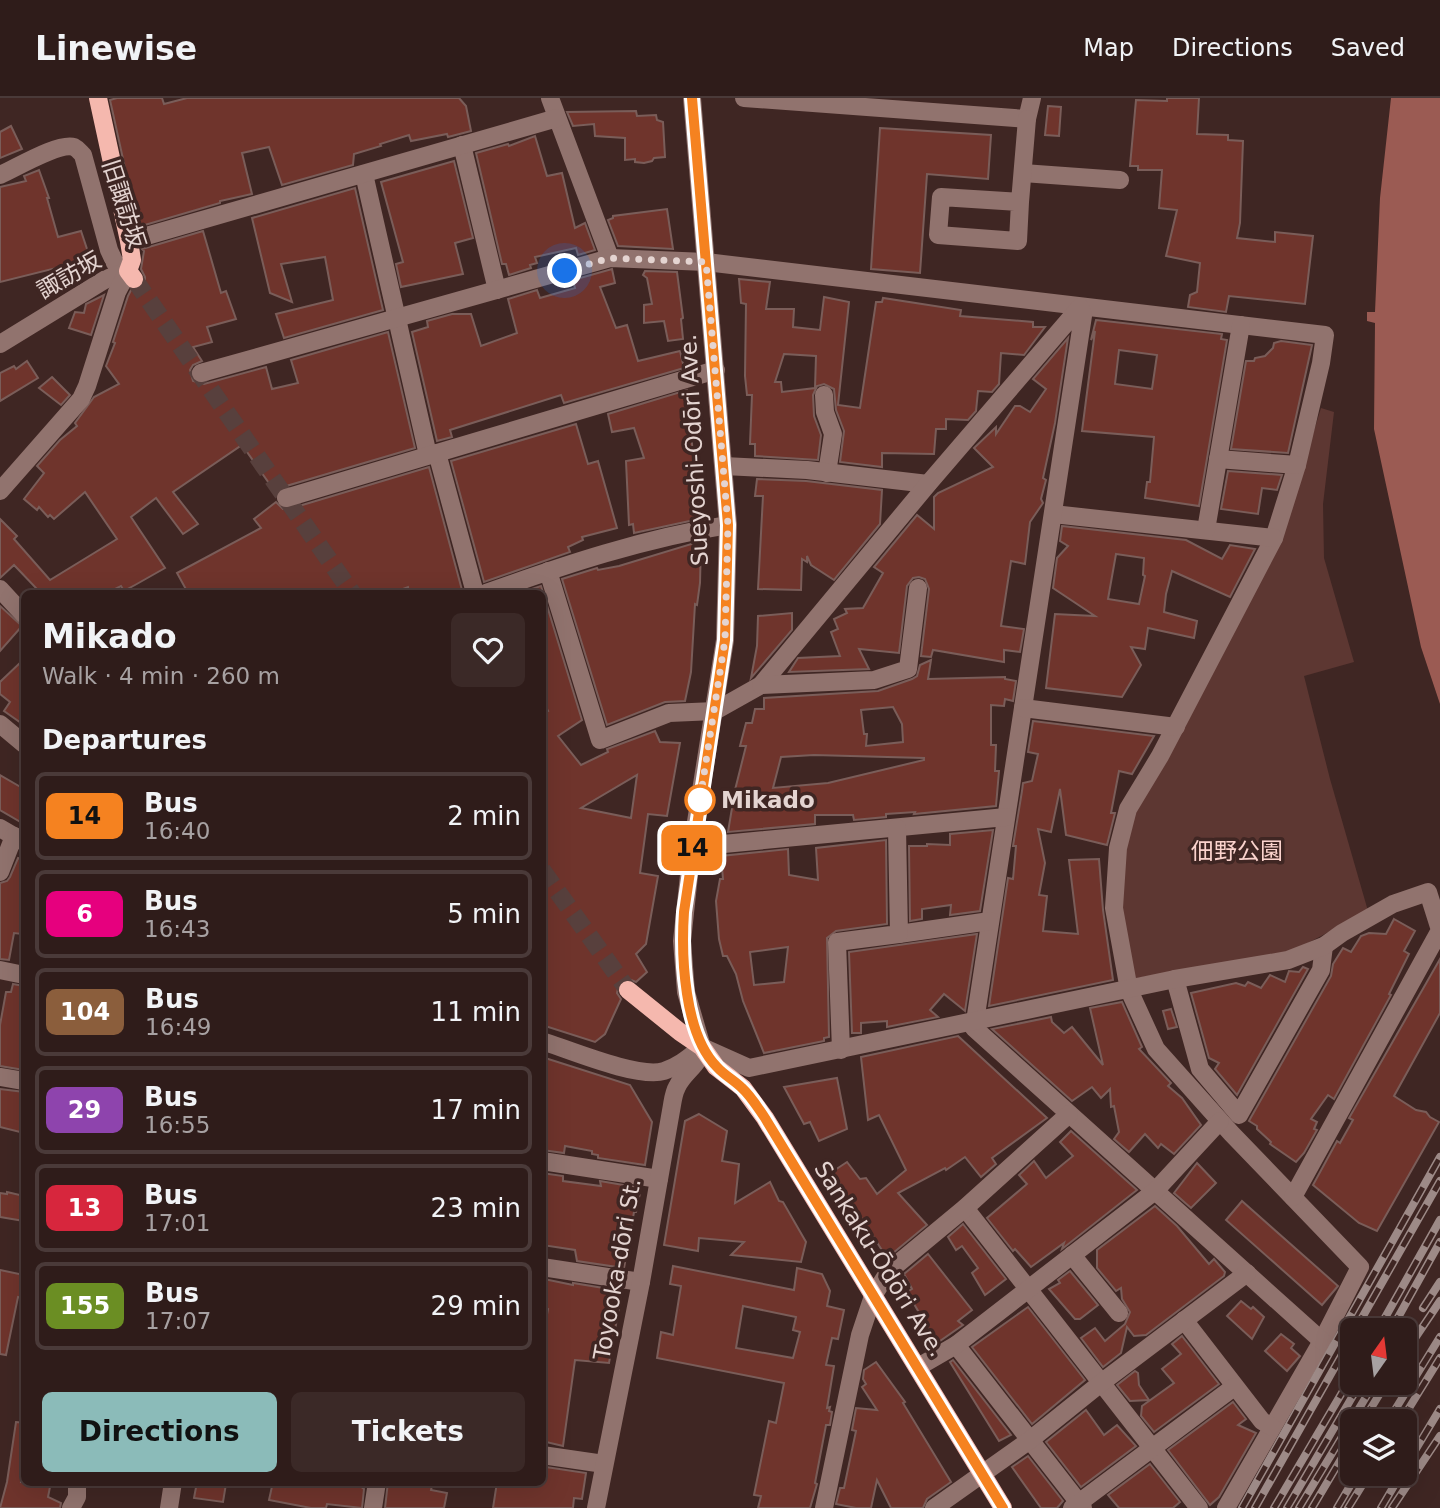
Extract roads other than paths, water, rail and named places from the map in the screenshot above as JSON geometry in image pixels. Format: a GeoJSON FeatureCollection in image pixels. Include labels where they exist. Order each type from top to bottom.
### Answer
{"type":"FeatureCollection","features":[{"type":"Feature","properties":{"kind":"main road"},"geometry":{"type":"LineString","coordinates":[[98,98],[129,242],[131,275]]}},
{"type":"Feature","properties":{"kind":"main road","name":"Sankaku-Ōdōri Ave."},"geometry":{"type":"LineString","coordinates":[[628,990],[702,1047],[716,1067],[743,1088],[765,1118],[1003,1508]]}},
{"type":"Feature","properties":{"kind":"street"},"geometry":{"type":"LineString","coordinates":[[550,98],[610,258]]}},
{"type":"Feature","properties":{"kind":"street","name":"Sueyoshi-Odōri Ave."},"geometry":{"type":"LineString","coordinates":[[692,98],[728,525],[725,640],[692,847],[682,941],[686,992],[702,1047]]}},
{"type":"Feature","properties":{"kind":"street"},"geometry":{"type":"LineString","coordinates":[[744,98],[900,104],[1027,119]]}},
{"type":"Feature","properties":{"kind":"street"},"geometry":{"type":"LineString","coordinates":[[1020,202],[941,197],[938,234],[1018,241],[1027,119],[1032,98]]}},
{"type":"Feature","properties":{"kind":"street"},"geometry":{"type":"LineString","coordinates":[[129,242],[557,118]]}},
{"type":"Feature","properties":{"kind":"street"},"geometry":{"type":"LineString","coordinates":[[462,145],[497,290]]}},
{"type":"Feature","properties":{"kind":"street","name":"旧諏訪坂"},"geometry":{"type":"LineString","coordinates":[[0,175],[50,151],[66,147],[77,148],[83,155],[109,250],[115,263],[131,275]]}},
{"type":"Feature","properties":{"kind":"street"},"geometry":{"type":"LineString","coordinates":[[1023,173],[1120,180]]}},
{"type":"Feature","properties":{"kind":"street"},"geometry":{"type":"LineString","coordinates":[[365,174],[396,318],[474,590]]}},
{"type":"Feature","properties":{"kind":"street"},"geometry":{"type":"LineString","coordinates":[[201,373],[610,258],[706,262],[1325,335],[1297,466],[1274,538],[1176,727],[1128,809],[1118,848],[1114,908],[1129,990],[1156,1049],[1220,1121],[1360,1267],[1322,1341],[1226,1508]]}},
{"type":"Feature","properties":{"kind":"street"},"geometry":{"type":"LineString","coordinates":[[0,491],[80,399],[87,386],[117,292],[131,275]]}},
{"type":"Feature","properties":{"kind":"street","name":"諏訪坂"},"geometry":{"type":"LineString","coordinates":[[0,344],[106,279],[131,275]]}},
{"type":"Feature","properties":{"kind":"street"},"geometry":{"type":"LineString","coordinates":[[548,571],[600,740],[669,713],[715,711],[761,685],[1080,307]]}},
{"type":"Feature","properties":{"kind":"street"},"geometry":{"type":"LineString","coordinates":[[1080,307],[1083,316],[974,1028],[1322,1341]]}},
{"type":"Feature","properties":{"kind":"street"},"geometry":{"type":"LineString","coordinates":[[1206,530],[1241,325]]}},
{"type":"Feature","properties":{"kind":"street"},"geometry":{"type":"LineString","coordinates":[[286,498],[716,370]]}},
{"type":"Feature","properties":{"kind":"street"},"geometry":{"type":"LineString","coordinates":[[824,394],[825,412],[833,434],[827,473]]}},
{"type":"Feature","properties":{"kind":"street"},"geometry":{"type":"LineString","coordinates":[[1218,459],[1297,466]]}},
{"type":"Feature","properties":{"kind":"street"},"geometry":{"type":"LineString","coordinates":[[724,466],[928,484]]}},
{"type":"Feature","properties":{"kind":"street"},"geometry":{"type":"LineString","coordinates":[[1053,514],[1274,538]]}},
{"type":"Feature","properties":{"kind":"street"},"geometry":{"type":"LineString","coordinates":[[494,590],[548,571],[685,532],[728,525]]}},
{"type":"Feature","properties":{"kind":"street"},"geometry":{"type":"LineString","coordinates":[[761,685],[874,680],[908,669],[918,588]]}},
{"type":"Feature","properties":{"kind":"street"},"geometry":{"type":"LineString","coordinates":[[0,589],[21,612]]}},
{"type":"Feature","properties":{"kind":"street"},"geometry":{"type":"LineString","coordinates":[[1023,708],[1176,727]]}},
{"type":"Feature","properties":{"kind":"street"},"geometry":{"type":"LineString","coordinates":[[0,724],[21,742]]}},
{"type":"Feature","properties":{"kind":"street"},"geometry":{"type":"LineString","coordinates":[[692,847],[1006,817]]}},
{"type":"Feature","properties":{"kind":"street"},"geometry":{"type":"LineString","coordinates":[[897,828],[899,934]]}},
{"type":"Feature","properties":{"kind":"street"},"geometry":{"type":"LineString","coordinates":[[0,872],[13,836]]}},
{"type":"Feature","properties":{"kind":"street"},"geometry":{"type":"LineString","coordinates":[[546,1042],[642,1073],[662,1072],[683,1062],[702,1047],[748,1068],[1175,979],[1288,960],[1324,946],[1392,904],[1428,892],[1440,930],[1293,1197]]}},
{"type":"Feature","properties":{"kind":"street"},"geometry":{"type":"LineString","coordinates":[[841,1050],[837,942],[990,921]]}},
{"type":"Feature","properties":{"kind":"street"},"geometry":{"type":"LineString","coordinates":[[1175,979],[1200,1069],[1238,1115],[1321,970],[1324,946]]}},
{"type":"Feature","properties":{"kind":"street"},"geometry":{"type":"LineString","coordinates":[[0,970],[21,974]]}},
{"type":"Feature","properties":{"kind":"street","name":"Toyooka-dōri St."},"geometry":{"type":"LineString","coordinates":[[596,1508],[677,1086],[702,1055],[702,1047]]}},
{"type":"Feature","properties":{"kind":"street"},"geometry":{"type":"LineString","coordinates":[[0,1077],[21,1081]]}},
{"type":"Feature","properties":{"kind":"street"},"geometry":{"type":"LineString","coordinates":[[824,1508],[860,1335],[873,1296],[889,1271],[965,1208],[1069,1114]]}},
{"type":"Feature","properties":{"kind":"street"},"geometry":{"type":"LineString","coordinates":[[918,1367],[957,1345],[1155,1191],[1220,1121]]}},
{"type":"Feature","properties":{"kind":"street"},"geometry":{"type":"LineString","coordinates":[[546,1162],[659,1179]]}},
{"type":"Feature","properties":{"kind":"street"},"geometry":{"type":"LineString","coordinates":[[965,1208],[1199,1508]]}},
{"type":"Feature","properties":{"kind":"street"},"geometry":{"type":"LineString","coordinates":[[1072,1255],[1119,1313]]}},
{"type":"Feature","properties":{"kind":"street"},"geometry":{"type":"LineString","coordinates":[[546,1268],[641,1282]]}},
{"type":"Feature","properties":{"kind":"street"},"geometry":{"type":"LineString","coordinates":[[933,1508],[1030,1440],[1247,1273]]}},
{"type":"Feature","properties":{"kind":"street"},"geometry":{"type":"LineString","coordinates":[[1184,1320],[1234,1387],[1262,1421],[1272,1427]]}},
{"type":"Feature","properties":{"kind":"street"},"geometry":{"type":"LineString","coordinates":[[957,1345],[1078,1506],[1234,1387]]}},
{"type":"Feature","properties":{"kind":"street"},"geometry":{"type":"LineString","coordinates":[[546,1456],[604,1464]]}},
{"type":"Feature","properties":{"kind":"street"},"geometry":{"type":"LineString","coordinates":[[71,1508],[77,1497],[77,1486]]}},
{"type":"Feature","properties":{"kind":"street"},"geometry":{"type":"LineString","coordinates":[[169,1508],[172,1486]]}},
{"type":"Feature","properties":{"kind":"street"},"geometry":{"type":"LineString","coordinates":[[373,1508],[376,1486]]}},
{"type":"Feature","properties":{"kind":"tunnel"},"geometry":{"type":"LineString","coordinates":[[134,279],[350,590]]}},
{"type":"Feature","properties":{"kind":"tunnel"},"geometry":{"type":"LineString","coordinates":[[546,876],[628,990]]}},
{"type":"Feature","properties":{"kind":"railway"},"geometry":{"type":"LineString","coordinates":[[1242,1508],[1440,1157]]}},
{"type":"Feature","properties":{"kind":"railway"},"geometry":{"type":"LineString","coordinates":[[1362,1318],[1440,1181]]}},
{"type":"Feature","properties":{"kind":"railway"},"geometry":{"type":"LineString","coordinates":[[1385,1318],[1440,1220]]}},
{"type":"Feature","properties":{"kind":"railway"},"geometry":{"type":"LineString","coordinates":[[1398,1318],[1440,1242]]}},
{"type":"Feature","properties":{"kind":"railway"},"geometry":{"type":"LineString","coordinates":[[1423,1308],[1440,1282]]}},
{"type":"Feature","properties":{"kind":"railway"},"geometry":{"type":"LineString","coordinates":[[1418,1334],[1440,1301]]}},
{"type":"Feature","properties":{"kind":"railway"},"geometry":{"type":"LineString","coordinates":[[1395,1409],[1440,1337]]}},
{"type":"Feature","properties":{"kind":"railway"},"geometry":{"type":"LineString","coordinates":[[1255,1508],[1340,1358]]}},
{"type":"Feature","properties":{"kind":"railway"},"geometry":{"type":"LineString","coordinates":[[1408,1409],[1440,1358]]}},
{"type":"Feature","properties":{"kind":"railway"},"geometry":{"type":"LineString","coordinates":[[1274,1508],[1341,1395]]}},
{"type":"Feature","properties":{"kind":"railway"},"geometry":{"type":"LineString","coordinates":[[1287,1508],[1353,1395]]}},
{"type":"Feature","properties":{"kind":"railway"},"geometry":{"type":"LineString","coordinates":[[1299,1508],[1367,1395]]}},
{"type":"Feature","properties":{"kind":"railway"},"geometry":{"type":"LineString","coordinates":[[1370,1409],[1379,1395]]}},
{"type":"Feature","properties":{"kind":"railway"},"geometry":{"type":"LineString","coordinates":[[1417,1447],[1440,1409]]}},
{"type":"Feature","properties":{"kind":"railway"},"geometry":{"type":"LineString","coordinates":[[1392,1508],[1440,1436]]}},
{"type":"Feature","properties":{"kind":"railway"},"geometry":{"type":"LineString","coordinates":[[1312,1508],[1340,1461]]}},
{"type":"Feature","properties":{"kind":"railway"},"geometry":{"type":"LineString","coordinates":[[1337,1508],[1350,1486]]}},
{"type":"Feature","properties":{"kind":"railway"},"geometry":{"type":"LineString","coordinates":[[1348,1508],[1362,1486]]}},
{"type":"Feature","properties":{"kind":"railway"},"geometry":{"type":"LineString","coordinates":[[1381,1508],[1394,1486]]}},
{"type":"Feature","properties":{"kind":"place","name":"Mikado"},"geometry":{"type":"Point","coordinates":[700,800]}},
{"type":"Feature","properties":{"kind":"park label","name":"佃野公園"},"geometry":{"type":"Point","coordinates":[1237,851]}}]}
